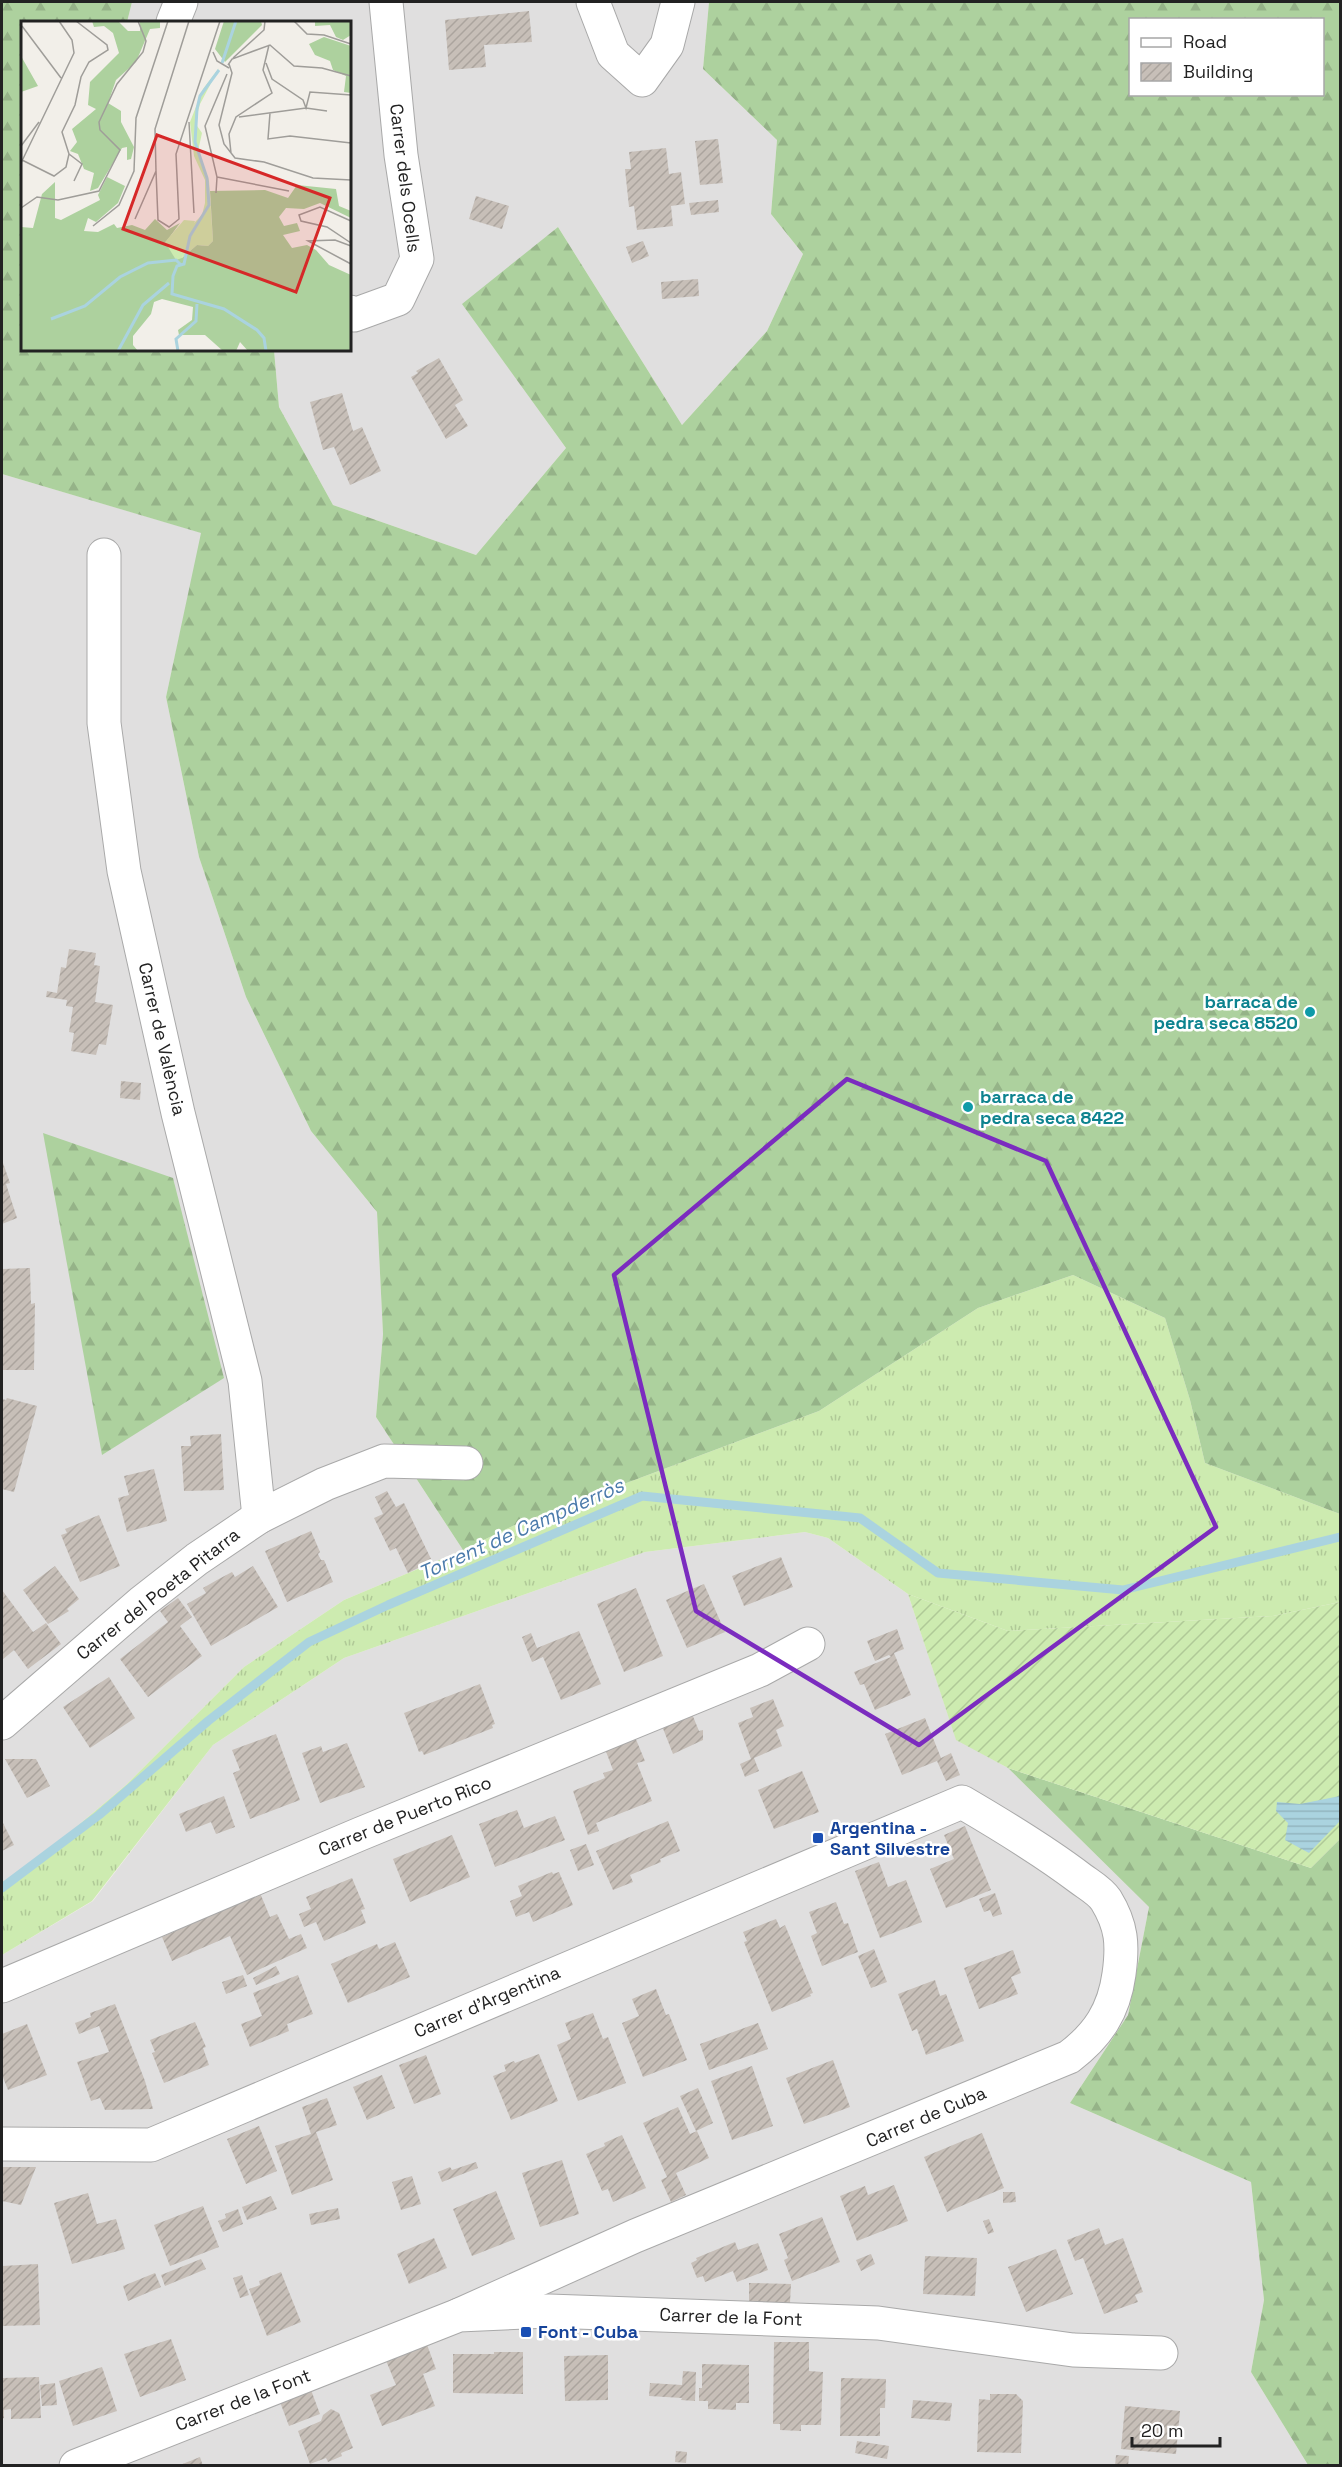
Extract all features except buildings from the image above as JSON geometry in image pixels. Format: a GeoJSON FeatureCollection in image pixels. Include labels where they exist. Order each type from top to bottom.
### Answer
{"type":"FeatureCollection","features":[{"type":"Feature","properties":{"kind":"street"},"geometry":{"type":"LineString","coordinates":[[173,21],[181,2]]}},
{"type":"Feature","properties":{"kind":"street","name":"Carrer dels Ocells"},"geometry":{"type":"LineString","coordinates":[[351,313],[354,315],[399,299],[417,259],[401,155],[386,2]]}},
{"type":"Feature","properties":{"kind":"street"},"geometry":{"type":"LineString","coordinates":[[593,2],[613,54],[642,80],[667,45],[678,2]]}},
{"type":"Feature","properties":{"kind":"street","name":"Carrer de València"},"geometry":{"type":"LineString","coordinates":[[104,555],[104,723],[124,871],[178,1113],[245,1381],[259,1517]]}},
{"type":"Feature","properties":{"kind":"street","name":"Carrer del Poeta Pitarra"},"geometry":{"type":"LineString","coordinates":[[2,1723],[142,1602],[197,1559],[259,1517],[325,1484],[384,1461],[466,1463]]}},
{"type":"Feature","properties":{"kind":"street","name":"Carrer de Puerto Rico"},"geometry":{"type":"LineString","coordinates":[[2,1986],[760,1670],[808,1644]]}},
{"type":"Feature","properties":{"kind":"street","name":"Carrer d'Argentina"},"geometry":{"type":"LineString","coordinates":[[2,2144],[151,2145],[962,1802]]}},
{"type":"Feature","properties":{"kind":"street","name":"Carrer de Cuba"},"geometry":{"type":"LineString","coordinates":[[459,2315],[635,2236],[1069,2057],[1088,2043],[1102,2025],[1118,1984],[1123,1945],[1114,1916],[1104,1897],[1066,1868],[1020,1836],[962,1802]]}},
{"type":"Feature","properties":{"kind":"street","name":"Carrer de la Font"},"geometry":{"type":"LineString","coordinates":[[76,2466],[459,2315],[549,2310],[878,2323],[1073,2350],[1161,2353]]}},
{"type":"Feature","properties":{"kind":"highlighted area"},"geometry":{"type":"Polygon","coordinates":[[[847,1079],[1046,1161],[1216,1527],[919,1745],[696,1611],[614,1275],[847,1079]]]}},
{"type":"Feature","properties":{"kind":"shaded area"},"geometry":{"type":"Polygon","coordinates":[[[132,2],[709,2],[703,69],[777,140],[771,214],[803,254],[767,331],[682,425],[558,227],[463,305],[566,448],[476,555],[333,505],[279,407],[274,351],[351,351],[351,21],[127,21],[132,2]]]}},
{"type":"Feature","properties":{"kind":"shaded area"},"geometry":{"type":"Polygon","coordinates":[[[2,474],[202,533],[166,697],[199,857],[246,997],[311,1131],[377,1212],[383,1334],[376,1417],[463,1550],[344,1600],[244,1667],[126,1785],[23,1872],[2,1882],[2,474]]]}},
{"type":"Feature","properties":{"kind":"shaded area"},"geometry":{"type":"Polygon","coordinates":[[[805,1532],[828,1538],[908,1594],[956,1739],[1008,1768],[1149,1907],[1128,2015],[1070,2103],[1251,2182],[1264,2300],[1251,2372],[1308,2465],[2,2465],[2,1955],[93,1901],[213,1745],[344,1658],[645,1552],[805,1532]]]}},
{"type":"Feature","properties":{"kind":"green space"},"geometry":{"type":"Polygon","coordinates":[[[2,2],[132,2],[127,21],[21,21],[21,351],[274,351],[279,407],[333,505],[476,555],[566,448],[462,304],[558,227],[682,425],[767,331],[803,254],[771,214],[777,140],[703,69],[709,2],[1340,2],[1340,1514],[1205,1463],[1190,1400],[1165,1318],[1073,1275],[978,1308],[819,1411],[517,1524],[463,1550],[376,1417],[383,1334],[377,1212],[311,1131],[246,997],[199,857],[166,697],[201,533],[2,474],[2,2]]]}},
{"type":"Feature","properties":{"kind":"green space"},"geometry":{"type":"Polygon","coordinates":[[[43,1133],[173,1178],[224,1378],[102,1455],[43,1133]]]}},
{"type":"Feature","properties":{"kind":"green space"},"geometry":{"type":"Polygon","coordinates":[[[1073,1275],[1165,1318],[1190,1400],[1205,1463],[1340,1514],[1340,1602],[1273,1616],[1008,1631],[908,1594],[828,1538],[805,1532],[645,1552],[344,1658],[213,1745],[92,1901],[2,1955],[2,1882],[23,1872],[126,1785],[244,1667],[344,1600],[463,1550],[517,1524],[819,1411],[978,1308],[1073,1275]]]}},
{"type":"Feature","properties":{"kind":"green space"},"geometry":{"type":"Polygon","coordinates":[[[908,1594],[1008,1631],[1273,1616],[1340,1602],[1340,1839],[1311,1868],[1008,1768],[956,1740],[908,1594]]]}},
{"type":"Feature","properties":{"kind":"green space"},"geometry":{"type":"Polygon","coordinates":[[[1008,1768],[1311,1868],[1340,1839],[1340,2465],[1308,2465],[1251,2372],[1264,2300],[1251,2182],[1070,2103],[1128,2015],[1149,1907],[1008,1768]]]}},
{"type":"Feature","properties":{"kind":"water"},"geometry":{"type":"Polygon","coordinates":[[[1340,1796],[1340,1821],[1309,1853],[1285,1840],[1288,1823],[1276,1811],[1277,1802],[1300,1804],[1340,1796]]]}},
{"type":"Feature","properties":{"kind":"waterway","name":"Torrent de Campderròs"},"geometry":{"type":"LineString","coordinates":[[2,1888],[99,1815],[208,1721],[309,1642],[388,1605],[642,1496],[860,1518],[938,1573],[1123,1590],[1340,1537]]}},
{"type":"Feature","properties":{"kind":"place","name":"barraca de pedra seca 8520"},"geometry":{"type":"Point","coordinates":[1310,1012]}},
{"type":"Feature","properties":{"kind":"place","name":"barraca de pedra seca 8422"},"geometry":{"type":"Point","coordinates":[968,1107]}},
{"type":"Feature","properties":{"kind":"place","name":"Argentina - Sant Silvestre"},"geometry":{"type":"Point","coordinates":[818,1838]}},
{"type":"Feature","properties":{"kind":"place","name":"Font - Cuba"},"geometry":{"type":"Point","coordinates":[526,2332]}}]}
